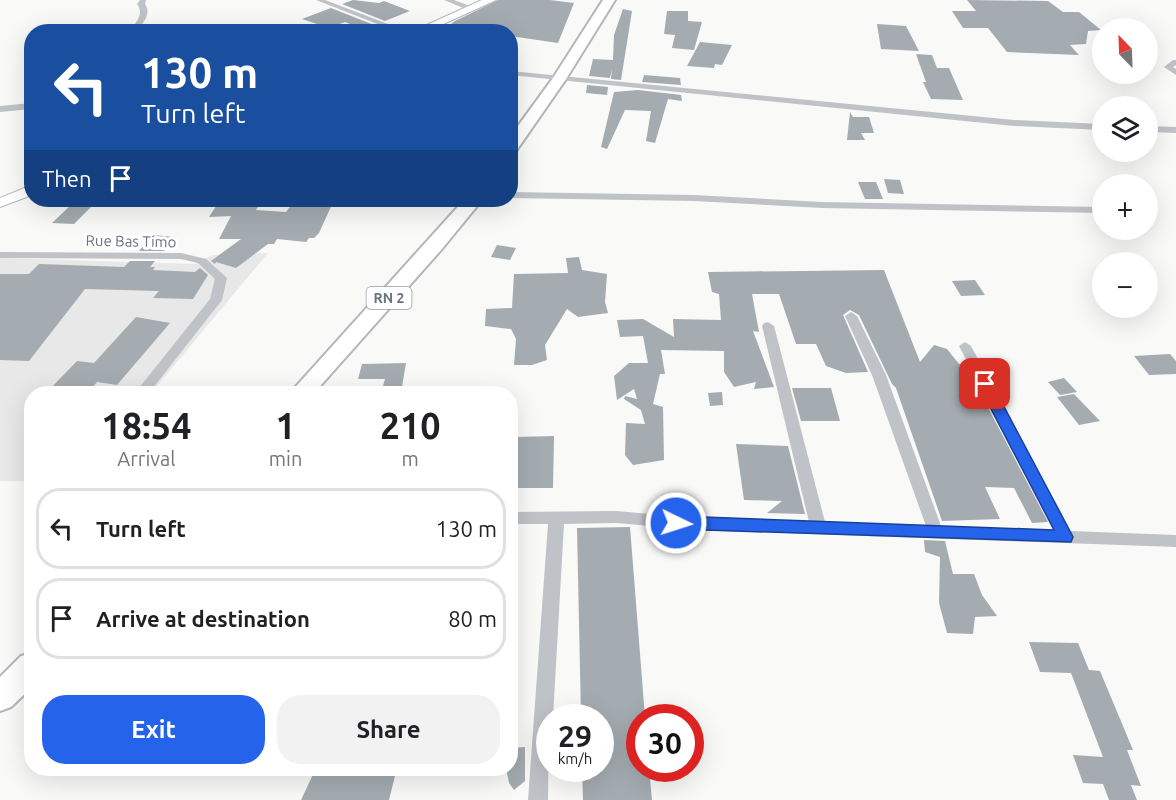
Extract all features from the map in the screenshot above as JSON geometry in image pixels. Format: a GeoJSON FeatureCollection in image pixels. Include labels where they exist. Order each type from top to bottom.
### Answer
{"type":"FeatureCollection","features":[{"type":"Feature","properties":{"kind":"main road"},"geometry":{"type":"LineString","coordinates":[[434,24],[490,0]]}},
{"type":"Feature","properties":{"kind":"main road"},"geometry":{"type":"LineString","coordinates":[[518,137],[559,79],[609,0]]}},
{"type":"Feature","properties":{"kind":"main road"},"geometry":{"type":"LineString","coordinates":[[0,202],[24,192]]}},
{"type":"Feature","properties":{"kind":"main road","name":"RN 2"},"geometry":{"type":"LineString","coordinates":[[308,386],[405,281],[467,207]]}},
{"type":"Feature","properties":{"kind":"street"},"geometry":{"type":"LineString","coordinates":[[138,24],[144,16],[143,0]]}},
{"type":"Feature","properties":{"kind":"street"},"geometry":{"type":"LineString","coordinates":[[319,0],[384,24]]}},
{"type":"Feature","properties":{"kind":"street"},"geometry":{"type":"LineString","coordinates":[[447,0],[471,8]]}},
{"type":"Feature","properties":{"kind":"street"},"geometry":{"type":"LineString","coordinates":[[1176,62],[1168,67],[1176,73]]}},
{"type":"Feature","properties":{"kind":"street"},"geometry":{"type":"LineString","coordinates":[[518,74],[1014,123],[1092,127]]}},
{"type":"Feature","properties":{"kind":"street"},"geometry":{"type":"LineString","coordinates":[[0,109],[24,107]]}},
{"type":"Feature","properties":{"kind":"street"},"geometry":{"type":"LineString","coordinates":[[1158,129],[1176,130]]}},
{"type":"Feature","properties":{"kind":"street"},"geometry":{"type":"LineString","coordinates":[[518,195],[694,198],[822,205],[1092,210]]}},
{"type":"Feature","properties":{"kind":"street","name":"Rue Bas Timo"},"geometry":{"type":"LineString","coordinates":[[0,255],[181,256],[202,261],[221,278],[216,300],[148,386]]}},
{"type":"Feature","properties":{"kind":"street"},"geometry":{"type":"LineString","coordinates":[[851,316],[879,375],[936,533]]}},
{"type":"Feature","properties":{"kind":"street"},"geometry":{"type":"LineString","coordinates":[[768,326],[819,529]]}},
{"type":"Feature","properties":{"kind":"street"},"geometry":{"type":"LineString","coordinates":[[965,346],[1065,537]]}},
{"type":"Feature","properties":{"kind":"street"},"geometry":{"type":"LineString","coordinates":[[518,518],[556,520],[616,517],[697,525],[1176,541]]}},
{"type":"Feature","properties":{"kind":"street"},"geometry":{"type":"LineString","coordinates":[[538,800],[556,520]]}},
{"type":"Feature","properties":{"kind":"shaded area"},"geometry":{"type":"Polygon","coordinates":[[[268,253],[157,386],[24,386],[24,481],[0,481],[0,258],[195,264],[212,255],[268,253]]]}},
{"type":"Feature","properties":{"kind":"building"},"geometry":{"type":"Polygon","coordinates":[[[353,0],[379,3],[384,1],[410,11],[385,21],[342,4],[353,0]]]}},
{"type":"Feature","properties":{"kind":"building"},"geometry":{"type":"Polygon","coordinates":[[[498,0],[550,0],[574,3],[558,43],[518,37],[518,24],[451,24],[498,0]]]}},
{"type":"Feature","properties":{"kind":"building"},"geometry":{"type":"Polygon","coordinates":[[[967,0],[1048,1],[1063,12],[1079,12],[1092,23],[1092,31],[1088,31],[1086,44],[1070,45],[1079,55],[1007,52],[988,28],[963,28],[952,11],[976,11],[967,0]]]}},
{"type":"Feature","properties":{"kind":"building"},"geometry":{"type":"Polygon","coordinates":[[[331,8],[371,24],[345,22],[317,24],[302,19],[331,8]]]}},
{"type":"Feature","properties":{"kind":"building"},"geometry":{"type":"Polygon","coordinates":[[[623,9],[632,11],[621,80],[611,79],[612,69],[610,78],[589,76],[593,59],[613,60],[614,35],[623,9]]]}},
{"type":"Feature","properties":{"kind":"building"},"geometry":{"type":"Polygon","coordinates":[[[667,11],[688,11],[688,21],[702,22],[694,50],[672,48],[675,35],[664,34],[667,11]]]}},
{"type":"Feature","properties":{"kind":"building"},"geometry":{"type":"Polygon","coordinates":[[[877,24],[906,26],[919,51],[881,49],[877,24]]]}},
{"type":"Feature","properties":{"kind":"building"},"geometry":{"type":"Polygon","coordinates":[[[700,42],[732,45],[722,65],[715,64],[714,68],[687,66],[700,42]]]}},
{"type":"Feature","properties":{"kind":"building"},"geometry":{"type":"Polygon","coordinates":[[[916,54],[932,55],[937,68],[949,68],[963,100],[931,99],[923,82],[926,82],[916,54]]]}},
{"type":"Feature","properties":{"kind":"building"},"geometry":{"type":"Polygon","coordinates":[[[644,75],[680,78],[681,85],[642,82],[644,75]]]}},
{"type":"Feature","properties":{"kind":"building"},"geometry":{"type":"Polygon","coordinates":[[[587,85],[608,87],[607,95],[586,93],[587,85]]]}},
{"type":"Feature","properties":{"kind":"building"},"geometry":{"type":"Polygon","coordinates":[[[638,90],[681,95],[682,101],[668,99],[655,143],[646,141],[651,111],[625,110],[607,149],[601,147],[614,92],[638,90]]]}},
{"type":"Feature","properties":{"kind":"building"},"geometry":{"type":"Polygon","coordinates":[[[850,112],[853,117],[869,117],[874,133],[861,133],[865,140],[847,140],[850,112]]]}},
{"type":"Feature","properties":{"kind":"building"},"geometry":{"type":"Polygon","coordinates":[[[884,179],[900,180],[904,194],[888,193],[884,179]]]}},
{"type":"Feature","properties":{"kind":"building"},"geometry":{"type":"Polygon","coordinates":[[[858,182],[876,182],[883,199],[865,199],[858,182]]]}},
{"type":"Feature","properties":{"kind":"building"},"geometry":{"type":"Polygon","coordinates":[[[69,207],[91,207],[74,224],[52,223],[69,207]]]}},
{"type":"Feature","properties":{"kind":"building"},"geometry":{"type":"Polygon","coordinates":[[[215,207],[258,207],[256,210],[286,212],[290,207],[331,207],[319,233],[314,238],[309,238],[306,242],[277,239],[274,244],[268,244],[236,268],[216,262],[215,264],[211,261],[241,239],[219,239],[231,216],[209,217],[215,207]]]}},
{"type":"Feature","properties":{"kind":"building"},"geometry":{"type":"Polygon","coordinates":[[[153,235],[176,237],[164,251],[139,251],[153,235]]]}},
{"type":"Feature","properties":{"kind":"building"},"geometry":{"type":"Polygon","coordinates":[[[497,245],[516,248],[510,260],[491,257],[497,245]]]}},
{"type":"Feature","properties":{"kind":"building"},"geometry":{"type":"Polygon","coordinates":[[[579,257],[582,270],[607,274],[605,302],[608,313],[578,317],[567,309],[545,345],[547,360],[532,365],[514,365],[516,339],[511,329],[485,326],[486,309],[512,308],[514,274],[568,273],[566,258],[579,257]]]}},
{"type":"Feature","properties":{"kind":"building"},"geometry":{"type":"Polygon","coordinates":[[[130,261],[155,261],[150,267],[155,267],[153,270],[195,272],[200,268],[208,275],[193,299],[153,298],[159,291],[85,289],[29,361],[0,360],[0,274],[29,274],[39,264],[124,267],[130,261]]]}},
{"type":"Feature","properties":{"kind":"building"},"geometry":{"type":"Polygon","coordinates":[[[884,270],[920,362],[934,345],[947,349],[959,364],[965,365],[967,379],[973,379],[1048,522],[1032,523],[1014,488],[985,487],[1000,519],[942,521],[896,388],[859,315],[850,310],[843,315],[868,372],[846,373],[826,366],[816,344],[796,344],[779,294],[752,294],[759,332],[753,331],[774,387],[754,389],[756,382],[734,387],[724,372],[724,351],[661,350],[665,374],[660,374],[653,404],[663,407],[664,460],[633,465],[625,455],[626,423],[645,424],[641,410],[624,399],[625,396],[637,399],[634,389],[617,400],[614,376],[629,363],[648,363],[643,336],[620,337],[617,320],[643,319],[674,337],[673,319],[721,320],[719,294],[712,292],[708,272],[884,270]]]}},
{"type":"Feature","properties":{"kind":"building"},"geometry":{"type":"Polygon","coordinates":[[[975,280],[985,295],[961,296],[952,281],[975,280]]]}},
{"type":"Feature","properties":{"kind":"building"},"geometry":{"type":"Polygon","coordinates":[[[136,317],[170,323],[117,385],[97,382],[94,386],[53,386],[77,361],[94,363],[136,317]]]}},
{"type":"Feature","properties":{"kind":"building"},"geometry":{"type":"Polygon","coordinates":[[[1170,354],[1176,361],[1176,374],[1149,375],[1134,356],[1170,354]]]}},
{"type":"Feature","properties":{"kind":"building"},"geometry":{"type":"Polygon","coordinates":[[[406,363],[402,386],[383,386],[385,379],[358,379],[362,364],[406,363]]]}},
{"type":"Feature","properties":{"kind":"building"},"geometry":{"type":"Polygon","coordinates":[[[1064,378],[1077,392],[1060,395],[1048,382],[1064,378]]]}},
{"type":"Feature","properties":{"kind":"building"},"geometry":{"type":"Polygon","coordinates":[[[792,388],[831,388],[840,421],[801,421],[792,388]]]}},
{"type":"Feature","properties":{"kind":"building"},"geometry":{"type":"Polygon","coordinates":[[[722,392],[723,405],[710,406],[708,393],[722,392]]]}},
{"type":"Feature","properties":{"kind":"building"},"geometry":{"type":"Polygon","coordinates":[[[1074,394],[1100,421],[1079,425],[1057,397],[1074,394]]]}},
{"type":"Feature","properties":{"kind":"building"},"geometry":{"type":"Polygon","coordinates":[[[554,436],[553,488],[518,488],[518,437],[554,436]]]}},
{"type":"Feature","properties":{"kind":"building"},"geometry":{"type":"Polygon","coordinates":[[[736,444],[788,446],[805,514],[767,513],[782,501],[744,500],[736,444]]]}},
{"type":"Feature","properties":{"kind":"building"},"geometry":{"type":"Polygon","coordinates":[[[630,527],[644,704],[626,704],[626,782],[650,782],[652,800],[583,800],[582,782],[614,782],[614,704],[581,704],[577,528],[630,527]]]}},
{"type":"Feature","properties":{"kind":"building"},"geometry":{"type":"Polygon","coordinates":[[[924,540],[945,541],[953,574],[974,574],[982,595],[997,616],[975,617],[973,634],[947,633],[939,603],[940,557],[925,552],[924,540]]]}},
{"type":"Feature","properties":{"kind":"building"},"geometry":{"type":"Polygon","coordinates":[[[1029,642],[1078,643],[1089,670],[1100,671],[1133,750],[1127,750],[1141,786],[1131,785],[1137,800],[1109,800],[1103,784],[1083,783],[1073,755],[1103,757],[1071,673],[1040,672],[1029,642]]]}},
{"type":"Feature","properties":{"kind":"building"},"geometry":{"type":"Polygon","coordinates":[[[518,747],[525,747],[525,781],[514,790],[508,776],[518,776],[518,747]]]}},
{"type":"Feature","properties":{"kind":"building"},"geometry":{"type":"Polygon","coordinates":[[[312,776],[395,776],[389,800],[301,800],[312,776]]]}},
{"type":"Feature","properties":{"kind":"route"},"geometry":{"type":"LineString","coordinates":[[676,523],[1065,537],[985,384]]}}]}
